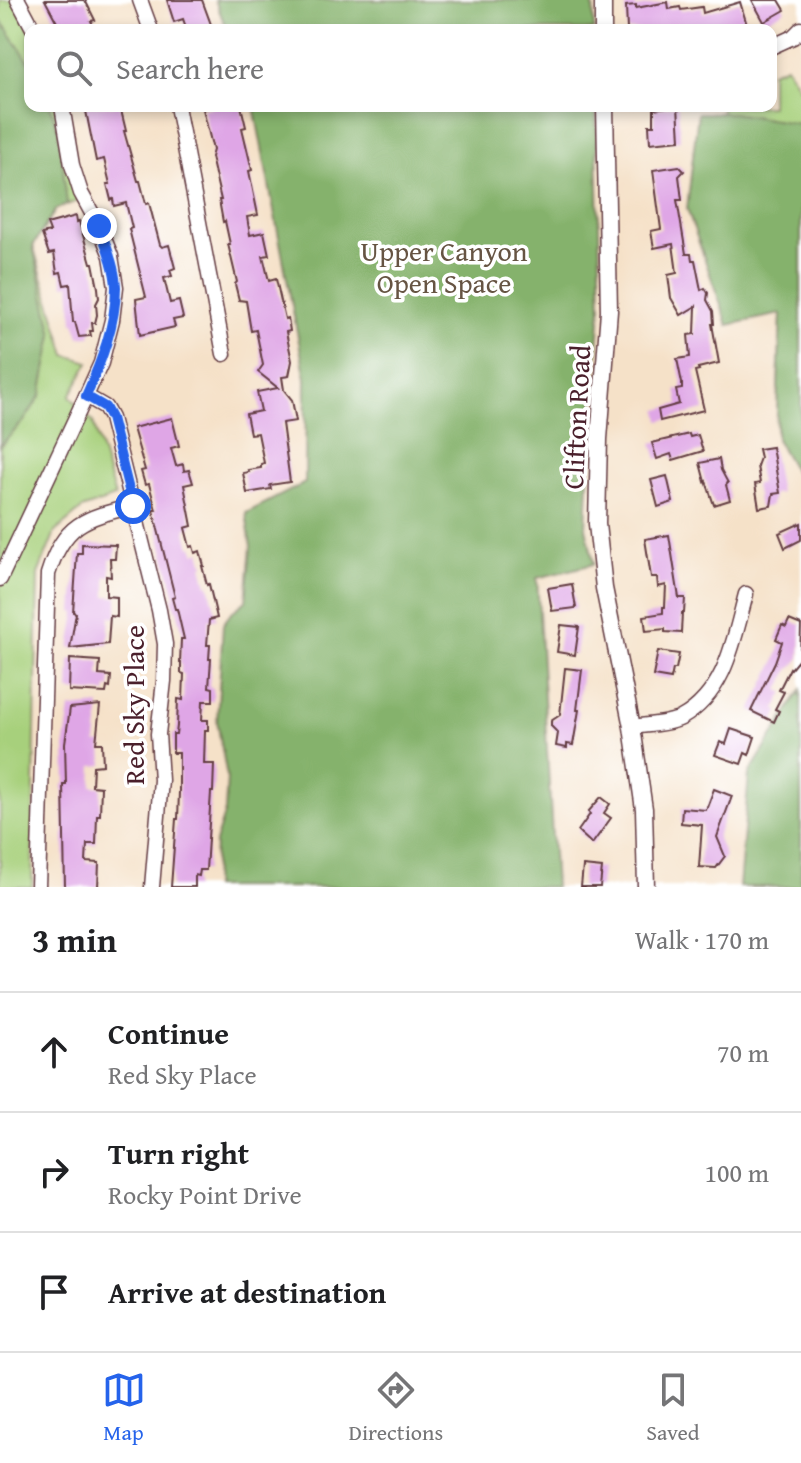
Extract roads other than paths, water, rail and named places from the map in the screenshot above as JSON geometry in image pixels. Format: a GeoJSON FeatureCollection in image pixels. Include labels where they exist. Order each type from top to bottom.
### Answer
{"type":"FeatureCollection","features":[{"type":"Feature","properties":{"kind":"street"},"geometry":{"type":"LineString","coordinates":[[18,0],[31,24]]}},
{"type":"Feature","properties":{"kind":"street"},"geometry":{"type":"LineString","coordinates":[[140,0],[149,24]]}},
{"type":"Feature","properties":{"kind":"street"},"geometry":{"type":"LineString","coordinates":[[603,0],[603,24]]}},
{"type":"Feature","properties":{"kind":"street"},"geometry":{"type":"LineString","coordinates":[[777,44],[793,37],[801,29]]}},
{"type":"Feature","properties":{"kind":"street"},"geometry":{"type":"LineString","coordinates":[[0,579],[101,363],[112,320],[116,287],[111,256],[81,193],[72,165],[63,112]]}},
{"type":"Feature","properties":{"kind":"street"},"geometry":{"type":"LineString","coordinates":[[178,112],[224,354]]}},
{"type":"Feature","properties":{"kind":"street","name":"Clifton Road"},"geometry":{"type":"LineString","coordinates":[[605,112],[609,311],[599,439],[597,524],[604,588],[632,727],[644,809],[646,887]]}},
{"type":"Feature","properties":{"kind":"street","name":"Red Sky Place"},"geometry":{"type":"LineString","coordinates":[[86,396],[105,407],[111,418],[165,644],[158,734],[161,780],[152,887]]}},
{"type":"Feature","properties":{"kind":"street"},"geometry":{"type":"LineString","coordinates":[[38,887],[48,574],[55,553],[66,535],[84,520],[133,506]]}},
{"type":"Feature","properties":{"kind":"street"},"geometry":{"type":"LineString","coordinates":[[632,727],[679,719],[708,697],[726,665],[746,594]]}},
{"type":"Feature","properties":{"kind":"park label","name":"Upper Canyon Open Space"},"geometry":{"type":"Point","coordinates":[444,266]}}]}
